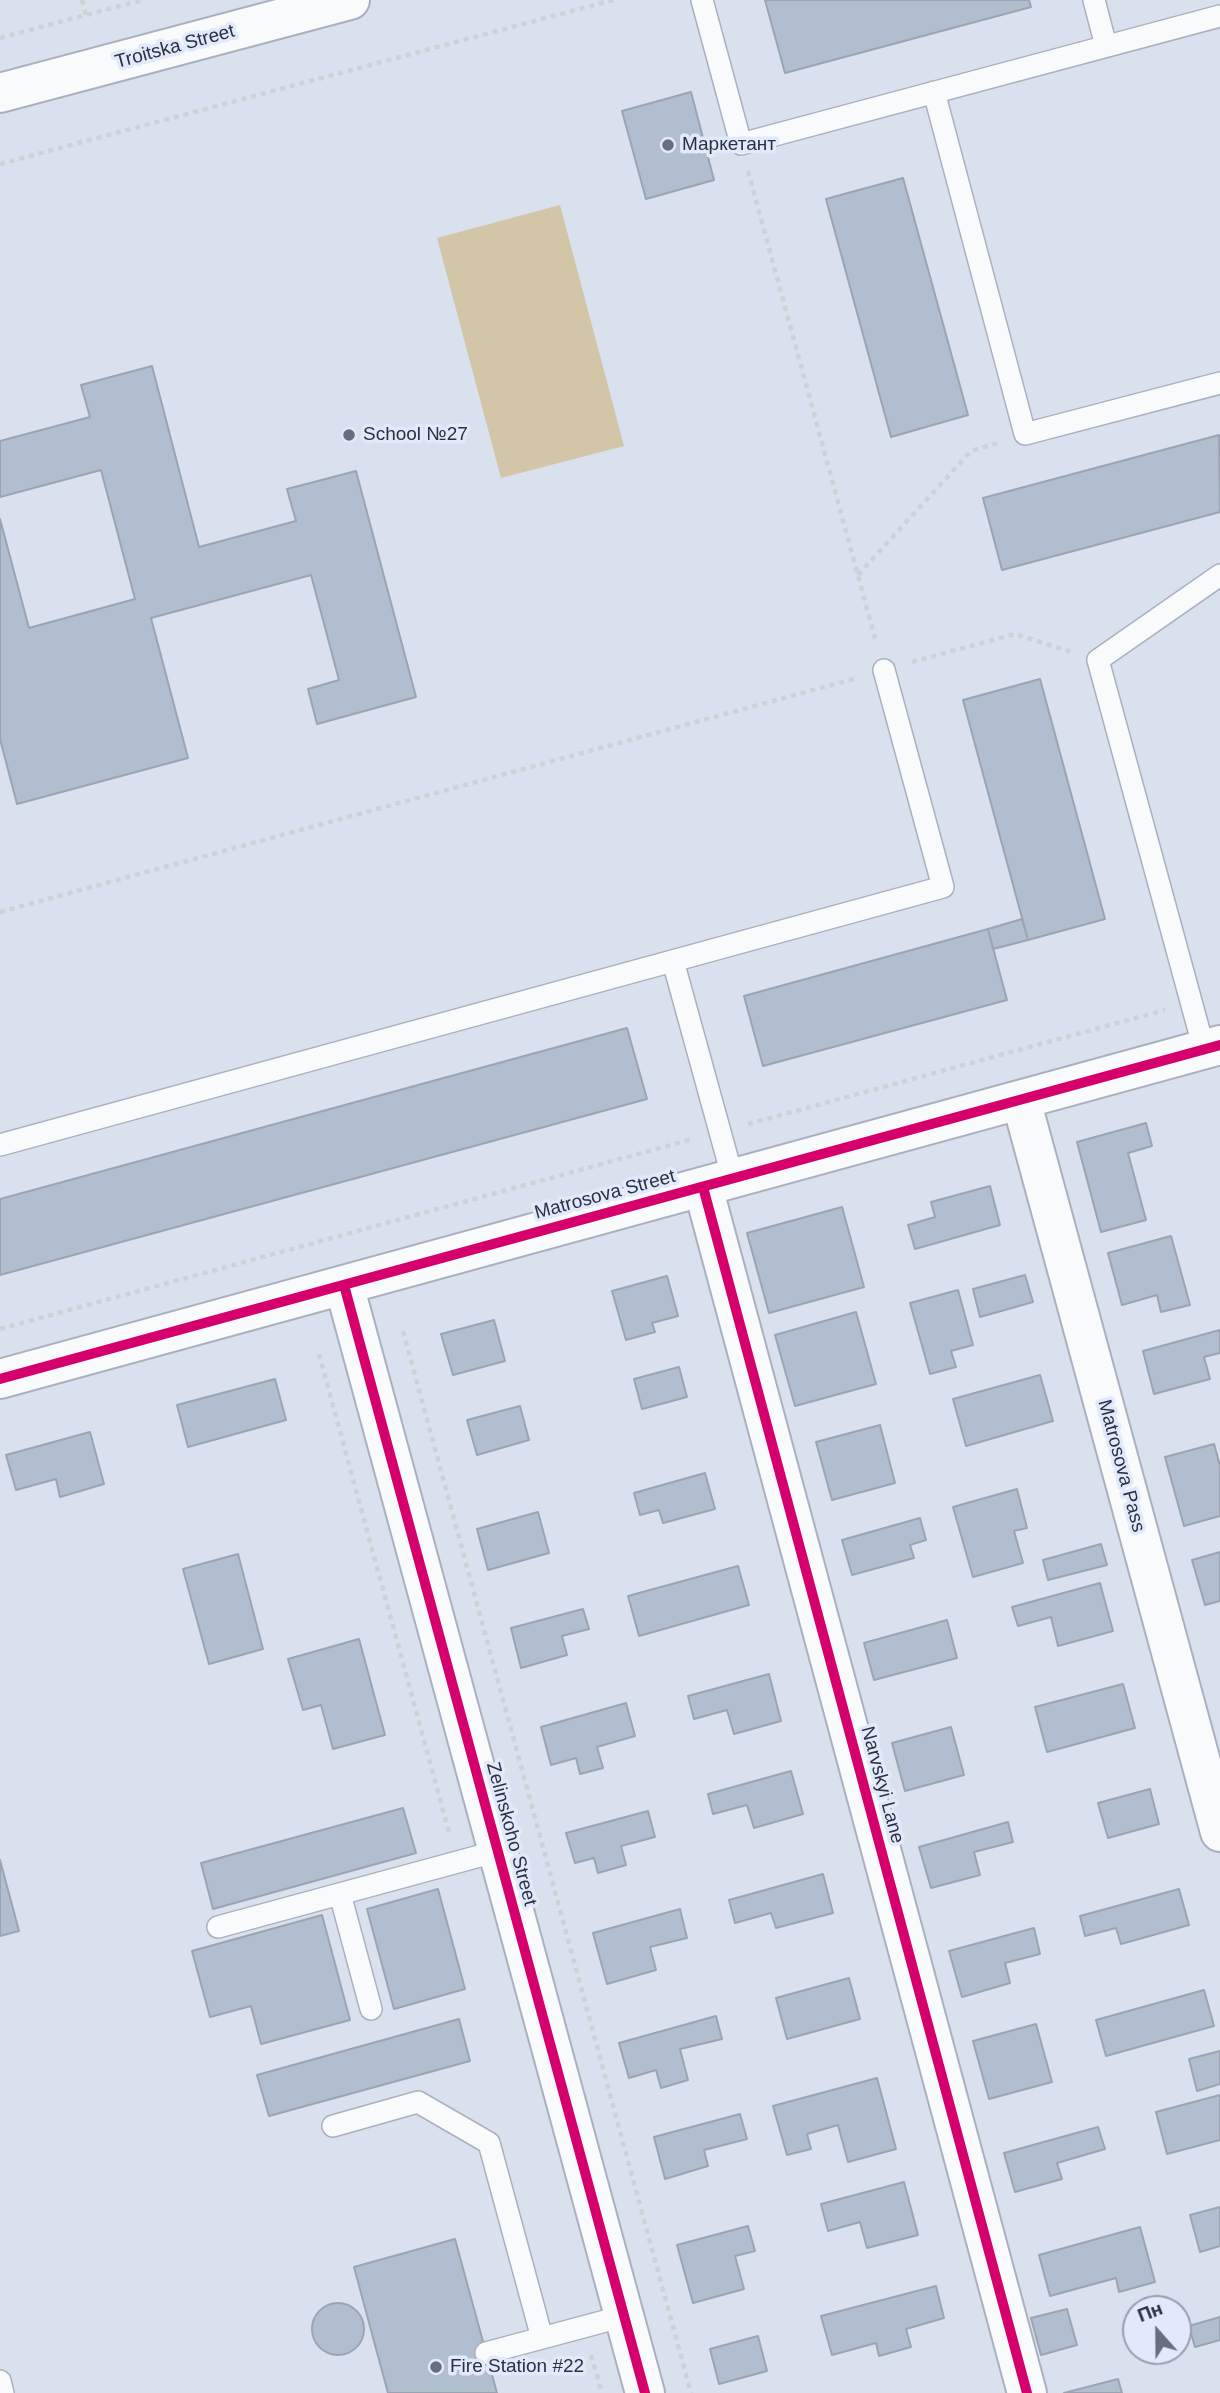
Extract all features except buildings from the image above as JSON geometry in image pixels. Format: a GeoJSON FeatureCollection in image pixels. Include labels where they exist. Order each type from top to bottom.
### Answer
{"type":"FeatureCollection","features":[{"type":"Feature","properties":{"kind":"street","name":"Troitska Street"},"geometry":{"type":"LineString","coordinates":[[0,93],[350,0]]}},
{"type":"Feature","properties":{"kind":"street","name":"Matrosova Street"},"geometry":{"type":"LineString","coordinates":[[0,1379],[1212,1047]]}},
{"type":"Feature","properties":{"kind":"street","name":"Matrosova Pass"},"geometry":{"type":"LineString","coordinates":[[1021,1100],[1220,1832]]}},
{"type":"Feature","properties":{"kind":"street","name":"Narvskyi Lane"},"geometry":{"type":"LineString","coordinates":[[718,1183],[1027,2393]]}},
{"type":"Feature","properties":{"kind":"street","name":"Zelinskoho Street"},"geometry":{"type":"LineString","coordinates":[[344,1285],[645,2393]]}},
{"type":"Feature","properties":{"kind":"lane"},"geometry":{"type":"LineString","coordinates":[[702,0],[741,144],[1220,16]]}},
{"type":"Feature","properties":{"kind":"lane"},"geometry":{"type":"LineString","coordinates":[[1094,0],[1106,46]]}},
{"type":"Feature","properties":{"kind":"lane"},"geometry":{"type":"LineString","coordinates":[[934,92],[1025,434],[1220,383]]}},
{"type":"Feature","properties":{"kind":"lane"},"geometry":{"type":"LineString","coordinates":[[1212,1047],[1192,1002],[1098,660],[1220,575]]}},
{"type":"Feature","properties":{"kind":"lane"},"geometry":{"type":"LineString","coordinates":[[0,1145],[943,887],[884,670]]}},
{"type":"Feature","properties":{"kind":"lane"},"geometry":{"type":"LineString","coordinates":[[673,961],[720,1132],[718,1183]]}},
{"type":"Feature","properties":{"kind":"lane"},"geometry":{"type":"LineString","coordinates":[[218,1927],[498,1851]]}},
{"type":"Feature","properties":{"kind":"lane"},"geometry":{"type":"LineString","coordinates":[[340,1894],[371,2009]]}},
{"type":"Feature","properties":{"kind":"lane"},"geometry":{"type":"LineString","coordinates":[[333,2126],[418,2102],[489,2143],[542,2338]]}},
{"type":"Feature","properties":{"kind":"lane"},"geometry":{"type":"LineString","coordinates":[[486,2353],[624,2316]]}},
{"type":"Feature","properties":{"kind":"lane"},"geometry":{"type":"LineString","coordinates":[[0,2381],[3,2393]]}},
{"type":"Feature","properties":{"kind":"path"},"geometry":{"type":"LineString","coordinates":[[82,0],[86,15]]}},
{"type":"Feature","properties":{"kind":"path"},"geometry":{"type":"LineString","coordinates":[[0,38],[142,0]]}},
{"type":"Feature","properties":{"kind":"path"},"geometry":{"type":"LineString","coordinates":[[0,164],[613,0]]}},
{"type":"Feature","properties":{"kind":"path"},"geometry":{"type":"LineString","coordinates":[[741,144],[884,670]]}},
{"type":"Feature","properties":{"kind":"path"},"geometry":{"type":"LineString","coordinates":[[858,575],[971,451]]}},
{"type":"Feature","properties":{"kind":"path"},"geometry":{"type":"LineString","coordinates":[[0,912],[1015,634],[1098,660]]}},
{"type":"Feature","properties":{"kind":"path"},"geometry":{"type":"LineString","coordinates":[[0,1329],[1192,1002]]}},
{"type":"Feature","properties":{"kind":"path"},"geometry":{"type":"LineString","coordinates":[[402,1331],[691,2393]]}},
{"type":"Feature","properties":{"kind":"path"},"geometry":{"type":"LineString","coordinates":[[319,1354],[457,1862]]}},
{"type":"Feature","properties":{"kind":"path"},"geometry":{"type":"LineString","coordinates":[[584,2327],[602,2393]]}},
{"type":"Feature","properties":{"kind":"shaded area"},"geometry":{"type":"Polygon","coordinates":[[[560,205],[624,446],[501,478],[437,238],[560,205]]]}},
{"type":"Feature","properties":{"kind":"cycle path"},"geometry":{"type":"LineString","coordinates":[[0,1379],[1220,1045]]}},
{"type":"Feature","properties":{"kind":"cycle path"},"geometry":{"type":"LineString","coordinates":[[703,1187],[1027,2393]]}},
{"type":"Feature","properties":{"kind":"cycle path"},"geometry":{"type":"LineString","coordinates":[[344,1285],[645,2393]]}},
{"type":"Feature","properties":{"kind":"place","name":"Маркетант"},"geometry":{"type":"Point","coordinates":[668,145]}},
{"type":"Feature","properties":{"kind":"place","name":"School №27"},"geometry":{"type":"Point","coordinates":[349,435]}},
{"type":"Feature","properties":{"kind":"place","name":"Fire Station #22"},"geometry":{"type":"Point","coordinates":[436,2367]}}]}
